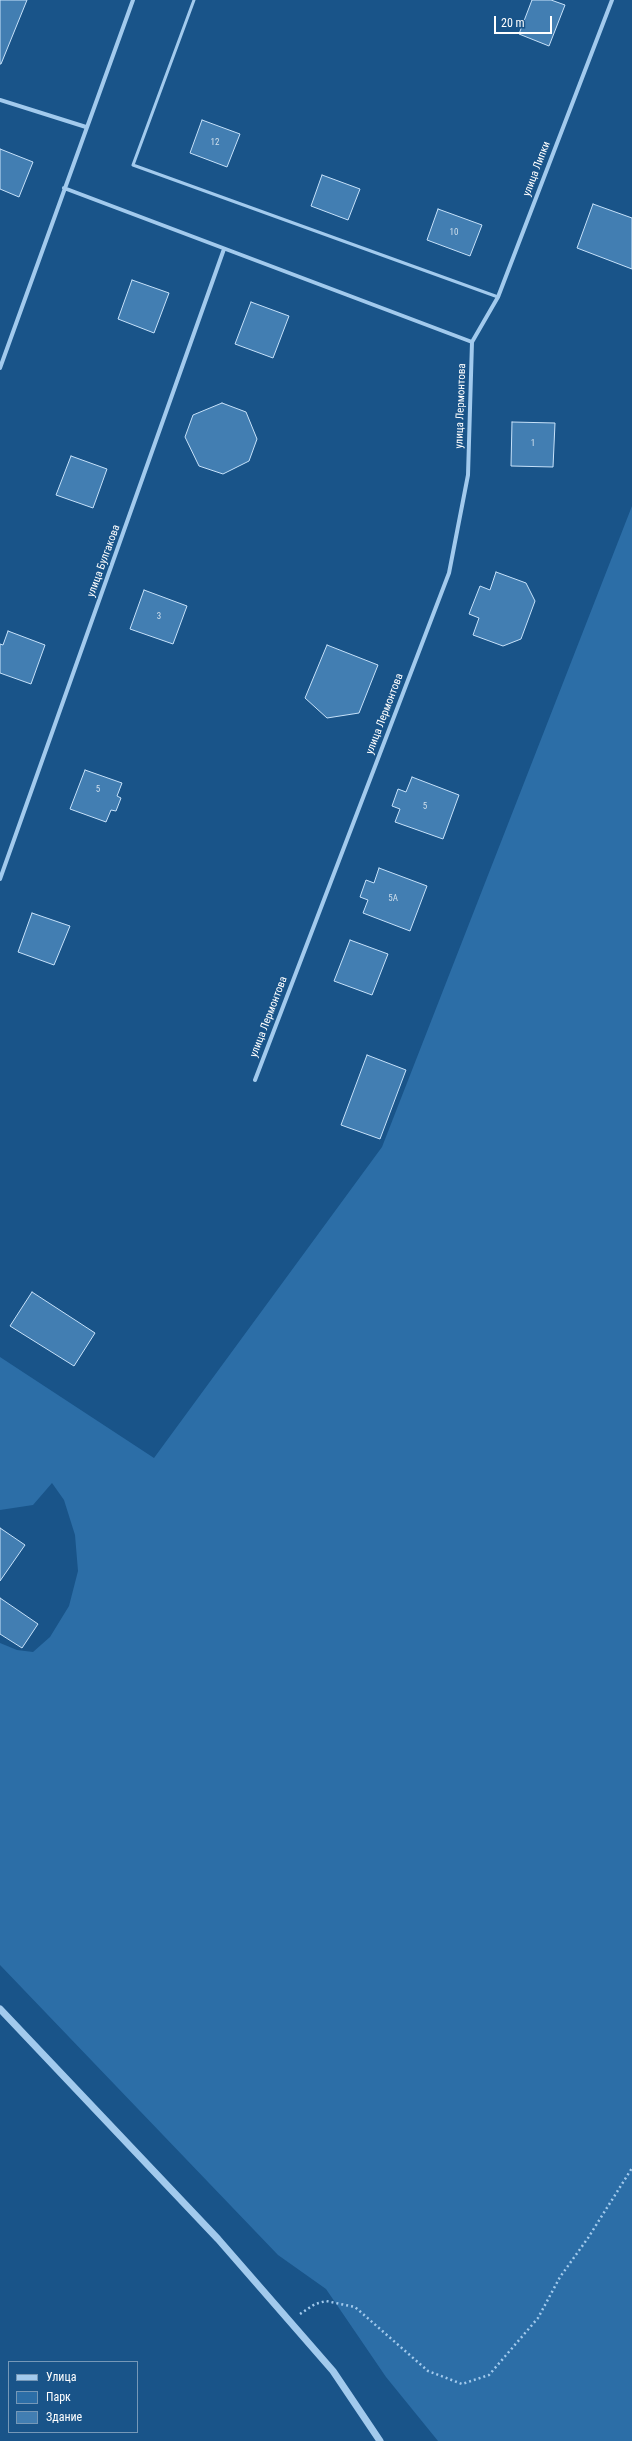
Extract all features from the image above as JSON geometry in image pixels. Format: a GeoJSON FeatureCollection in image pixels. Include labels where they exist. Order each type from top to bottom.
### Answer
{"type":"FeatureCollection","features":[{"type":"Feature","properties":{"kind":"street"},"geometry":{"type":"LineString","coordinates":[[0,368],[133,0]]}},
{"type":"Feature","properties":{"kind":"street","name":"улица Липки"},"geometry":{"type":"LineString","coordinates":[[472,342],[498,297],[612,0]]}},
{"type":"Feature","properties":{"kind":"street"},"geometry":{"type":"LineString","coordinates":[[0,100],[86,127]]}},
{"type":"Feature","properties":{"kind":"street"},"geometry":{"type":"LineString","coordinates":[[64,188],[472,342]]}},
{"type":"Feature","properties":{"kind":"street","name":"улица Булгакова"},"geometry":{"type":"LineString","coordinates":[[0,879],[224,249]]}},
{"type":"Feature","properties":{"kind":"street","name":"улица Лермонтова"},"geometry":{"type":"LineString","coordinates":[[255,1080],[449,573],[468,475],[472,342]]}},
{"type":"Feature","properties":{"kind":"street"},"geometry":{"type":"LineString","coordinates":[[0,2009],[218,2239],[333,2371],[380,2441]]}},
{"type":"Feature","properties":{"kind":"lane"},"geometry":{"type":"LineString","coordinates":[[194,0],[133,165],[498,297]]}},
{"type":"Feature","properties":{"kind":"path"},"geometry":{"type":"LineString","coordinates":[[289,2321],[315,2304],[326,2301],[355,2307],[428,2371],[462,2384],[489,2375],[538,2318],[560,2276],[588,2238],[632,2168]]}},
{"type":"Feature","properties":{"kind":"green space"},"geometry":{"type":"Polygon","coordinates":[[[632,506],[632,2441],[438,2441],[386,2377],[326,2289],[278,2255],[0,1965],[0,1643],[17,1650],[33,1652],[50,1637],[69,1606],[78,1571],[75,1535],[64,1500],[52,1483],[33,1505],[0,1510],[0,1357],[154,1458],[382,1147],[632,506]]]}},
{"type":"Feature","properties":{"kind":"building"},"geometry":{"type":"Polygon","coordinates":[[[0,0],[27,0],[1,64],[0,64],[0,0]]]}},
{"type":"Feature","properties":{"kind":"building"},"geometry":{"type":"Polygon","coordinates":[[[532,0],[551,0],[565,5],[549,46],[519,34],[532,0]]]}},
{"type":"Feature","properties":{"kind":"building"},"geometry":{"type":"Polygon","coordinates":[[[202,120],[240,134],[227,167],[190,153],[202,120]]]}},
{"type":"Feature","properties":{"kind":"building"},"geometry":{"type":"Polygon","coordinates":[[[0,149],[33,162],[19,197],[0,189],[0,149]]]}},
{"type":"Feature","properties":{"kind":"building"},"geometry":{"type":"Polygon","coordinates":[[[322,175],[360,189],[348,220],[311,206],[322,175]]]}},
{"type":"Feature","properties":{"kind":"building"},"geometry":{"type":"Polygon","coordinates":[[[593,204],[632,218],[632,269],[577,248],[593,204]]]}},
{"type":"Feature","properties":{"kind":"building"},"geometry":{"type":"Polygon","coordinates":[[[438,209],[482,225],[470,256],[427,240],[438,209]]]}},
{"type":"Feature","properties":{"kind":"building"},"geometry":{"type":"Polygon","coordinates":[[[132,280],[169,293],[154,333],[118,319],[132,280]]]}},
{"type":"Feature","properties":{"kind":"building"},"geometry":{"type":"Polygon","coordinates":[[[251,302],[289,316],[273,358],[235,344],[251,302]]]}},
{"type":"Feature","properties":{"kind":"building"},"geometry":{"type":"Polygon","coordinates":[[[222,403],[246,412],[257,439],[249,461],[223,474],[199,466],[185,437],[193,415],[222,403]]]}},
{"type":"Feature","properties":{"kind":"building"},"geometry":{"type":"Polygon","coordinates":[[[512,422],[555,423],[553,467],[511,466],[512,422]]]}},
{"type":"Feature","properties":{"kind":"building"},"geometry":{"type":"Polygon","coordinates":[[[71,456],[107,469],[93,508],[56,495],[71,456]]]}},
{"type":"Feature","properties":{"kind":"building"},"geometry":{"type":"Polygon","coordinates":[[[496,572],[526,583],[535,601],[521,639],[503,646],[473,635],[479,618],[469,614],[480,586],[490,590],[496,572]]]}},
{"type":"Feature","properties":{"kind":"building"},"geometry":{"type":"Polygon","coordinates":[[[144,590],[187,606],[173,644],[130,629],[144,590]]]}},
{"type":"Feature","properties":{"kind":"building"},"geometry":{"type":"Polygon","coordinates":[[[8,631],[45,645],[31,684],[0,673],[0,644],[3,645],[8,631]]]}},
{"type":"Feature","properties":{"kind":"building"},"geometry":{"type":"Polygon","coordinates":[[[327,645],[378,665],[359,713],[327,718],[305,698],[327,645]]]}},
{"type":"Feature","properties":{"kind":"building"},"geometry":{"type":"Polygon","coordinates":[[[85,770],[122,783],[117,796],[121,798],[116,811],[111,810],[106,822],[70,809],[85,770]]]}},
{"type":"Feature","properties":{"kind":"building"},"geometry":{"type":"Polygon","coordinates":[[[412,777],[459,795],[443,839],[395,822],[400,809],[392,806],[398,789],[406,792],[412,777]]]}},
{"type":"Feature","properties":{"kind":"building"},"geometry":{"type":"Polygon","coordinates":[[[379,868],[427,886],[410,931],[363,913],[368,900],[360,897],[366,880],[374,883],[379,868]]]}},
{"type":"Feature","properties":{"kind":"building"},"geometry":{"type":"Polygon","coordinates":[[[32,913],[70,926],[54,965],[18,952],[32,913]]]}},
{"type":"Feature","properties":{"kind":"building"},"geometry":{"type":"Polygon","coordinates":[[[350,940],[388,954],[372,995],[334,981],[350,940]]]}},
{"type":"Feature","properties":{"kind":"building"},"geometry":{"type":"Polygon","coordinates":[[[367,1055],[406,1070],[380,1139],[341,1125],[367,1055]]]}},
{"type":"Feature","properties":{"kind":"building"},"geometry":{"type":"Polygon","coordinates":[[[32,1292],[95,1333],[74,1366],[10,1326],[32,1292]]]}},
{"type":"Feature","properties":{"kind":"building"},"geometry":{"type":"Polygon","coordinates":[[[0,1528],[25,1545],[0,1581],[0,1528]]]}},
{"type":"Feature","properties":{"kind":"building"},"geometry":{"type":"Polygon","coordinates":[[[0,1598],[38,1624],[22,1648],[0,1634],[0,1598]]]}}]}
